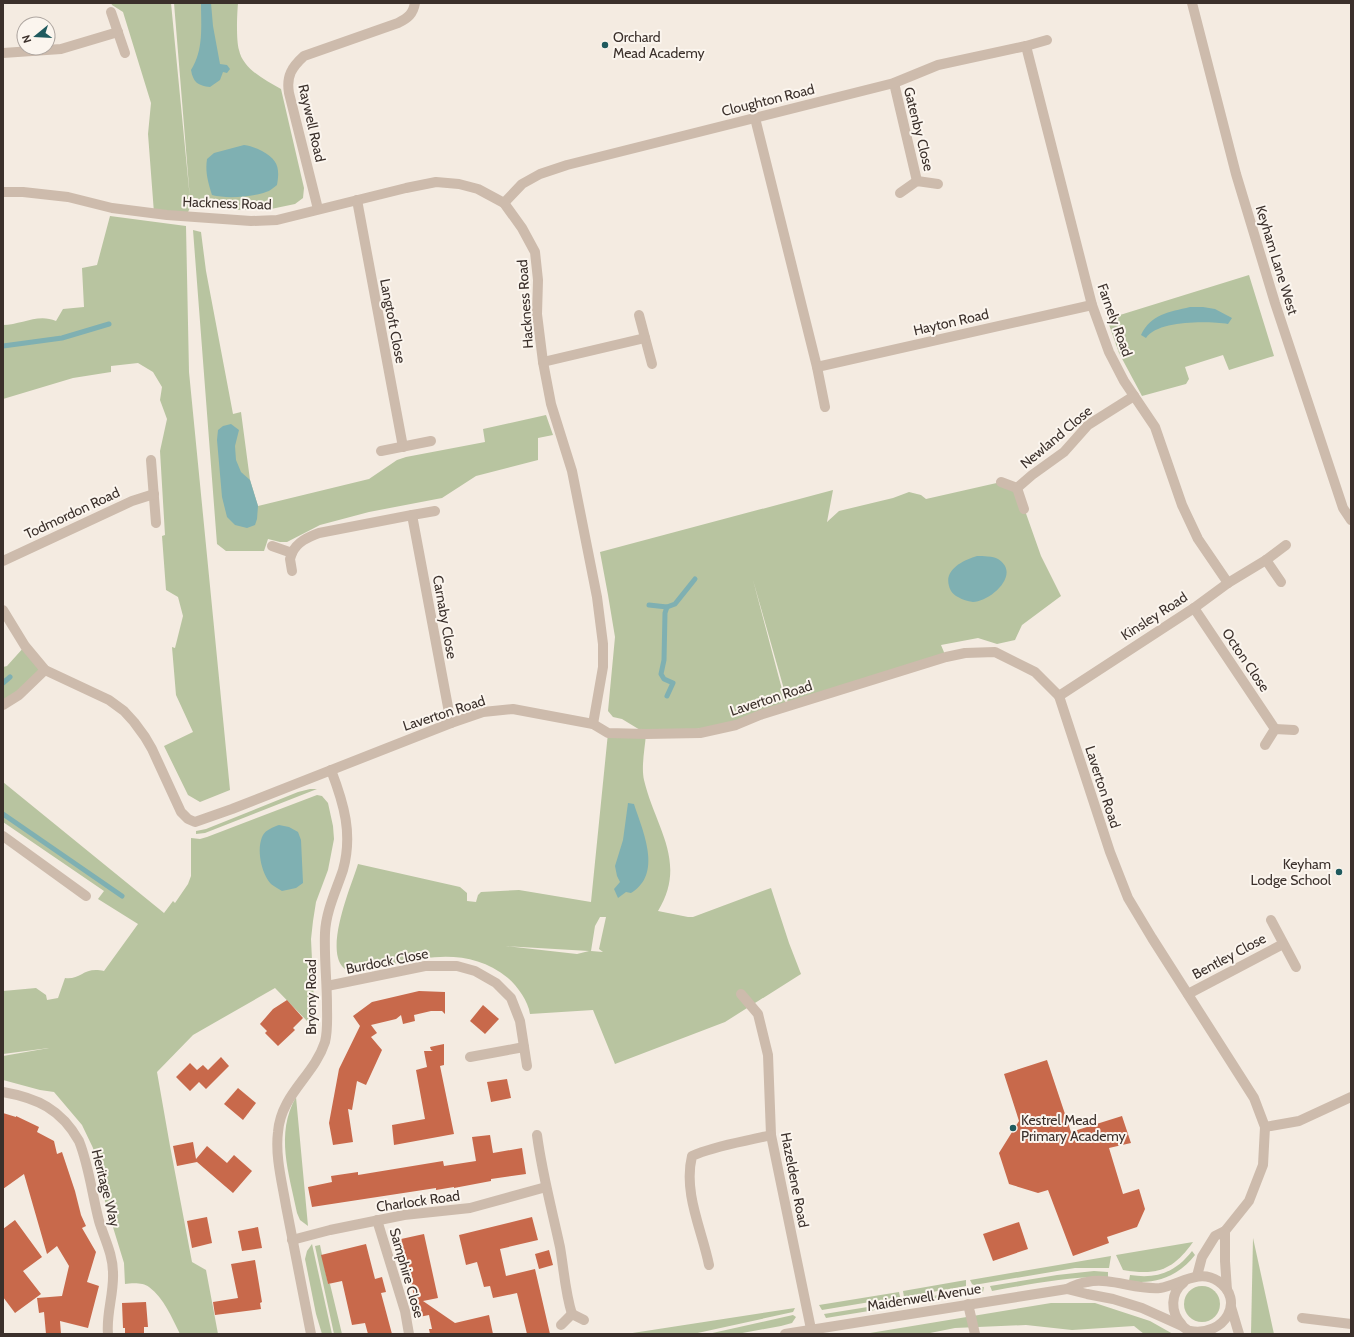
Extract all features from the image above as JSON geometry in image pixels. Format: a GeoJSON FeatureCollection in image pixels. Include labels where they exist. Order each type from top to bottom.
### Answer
{"type":"FeatureCollection","features":[{"type":"Feature","properties":{"kind":"street","name":"Raywell Road"},"geometry":{"type":"LineString","coordinates":[[318,209],[287,82],[294,65],[304,56],[398,23],[408,18],[414,10],[415,3]]}},
{"type":"Feature","properties":{"kind":"street","name":"Keyham Lane West"},"geometry":{"type":"LineString","coordinates":[[1192,3],[1236,174],[1278,310],[1340,500],[1343,508],[1351,520]]}},
{"type":"Feature","properties":{"kind":"street"},"geometry":{"type":"LineString","coordinates":[[111,12],[125,53]]}},
{"type":"Feature","properties":{"kind":"street"},"geometry":{"type":"LineString","coordinates":[[3,53],[61,49],[118,32]]}},
{"type":"Feature","properties":{"kind":"street","name":"Cloughton Road"},"geometry":{"type":"LineString","coordinates":[[504,203],[522,184],[540,174],[567,165],[894,83],[938,65],[1047,40]]}},
{"type":"Feature","properties":{"kind":"street","name":"Farnely Road"},"geometry":{"type":"LineString","coordinates":[[1026,46],[1092,305],[1109,352],[1134,396],[1156,427],[1182,505],[1198,539],[1228,583]]}},
{"type":"Feature","properties":{"kind":"street","name":"Gatenby Close"},"geometry":{"type":"LineString","coordinates":[[894,83],[917,181]]}},
{"type":"Feature","properties":{"kind":"street"},"geometry":{"type":"LineString","coordinates":[[755,118],[817,367],[825,407]]}},
{"type":"Feature","properties":{"kind":"street","name":"Gatenby Close"},"geometry":{"type":"LineString","coordinates":[[900,193],[917,181],[938,184]]}},
{"type":"Feature","properties":{"kind":"street","name":"Hackness Road"},"geometry":{"type":"LineString","coordinates":[[3,192],[23,192],[68,197],[112,208],[167,215],[251,221],[277,220],[436,182],[459,184],[478,189],[504,203],[522,228],[535,252],[538,280],[537,314],[543,362],[551,404],[572,470],[597,597],[603,644],[603,667],[593,724]]}},
{"type":"Feature","properties":{"kind":"street","name":"Langtoft Close"},"geometry":{"type":"LineString","coordinates":[[357,200],[403,447]]}},
{"type":"Feature","properties":{"kind":"street","name":"Hayton Road"},"geometry":{"type":"LineString","coordinates":[[817,367],[1092,305]]}},
{"type":"Feature","properties":{"kind":"street"},"geometry":{"type":"LineString","coordinates":[[639,315],[652,364]]}},
{"type":"Feature","properties":{"kind":"street"},"geometry":{"type":"LineString","coordinates":[[543,362],[645,338]]}},
{"type":"Feature","properties":{"kind":"street","name":"Newland Close"},"geometry":{"type":"LineString","coordinates":[[1017,488],[1064,452],[1088,425],[1134,396]]}},
{"type":"Feature","properties":{"kind":"street"},"geometry":{"type":"LineString","coordinates":[[381,451],[431,442]]}},
{"type":"Feature","properties":{"kind":"street"},"geometry":{"type":"LineString","coordinates":[[151,460],[156,523]]}},
{"type":"Feature","properties":{"kind":"street","name":"Newland Close"},"geometry":{"type":"LineString","coordinates":[[1001,482],[1017,488]]}},
{"type":"Feature","properties":{"kind":"street","name":"Newland Close"},"geometry":{"type":"LineString","coordinates":[[1017,488],[1024,509]]}},
{"type":"Feature","properties":{"kind":"street","name":"Todmordon Road"},"geometry":{"type":"LineString","coordinates":[[3,561],[132,501],[154,494]]}},
{"type":"Feature","properties":{"kind":"street"},"geometry":{"type":"LineString","coordinates":[[292,571],[290,559],[292,553],[299,544],[319,533],[435,511]]}},
{"type":"Feature","properties":{"kind":"street","name":"Carnaby Close"},"geometry":{"type":"LineString","coordinates":[[412,515],[451,723]]}},
{"type":"Feature","properties":{"kind":"street","name":"Kinsley Road"},"geometry":{"type":"LineString","coordinates":[[1059,696],[1194,608],[1228,583],[1266,560],[1286,545]]}},
{"type":"Feature","properties":{"kind":"street"},"geometry":{"type":"LineString","coordinates":[[272,546],[292,553]]}},
{"type":"Feature","properties":{"kind":"street"},"geometry":{"type":"LineString","coordinates":[[1266,560],[1281,582]]}},
{"type":"Feature","properties":{"kind":"street","name":"Octon Close"},"geometry":{"type":"LineString","coordinates":[[1194,608],[1275,729]]}},
{"type":"Feature","properties":{"kind":"street","name":"Laverton Road"},"geometry":{"type":"LineString","coordinates":[[3,610],[25,646],[45,670],[109,700],[124,712],[145,737],[181,812],[192,821],[206,819],[451,723],[483,712],[513,709],[593,724],[608,733],[700,733],[736,725],[760,715],[871,680],[965,653],[995,652],[1035,672],[1059,696],[1110,852],[1128,898],[1254,1098],[1265,1127],[1263,1164],[1250,1201],[1225,1231],[1215,1236],[1203,1255],[1197,1276]]}},
{"type":"Feature","properties":{"kind":"street"},"geometry":{"type":"LineString","coordinates":[[3,704],[19,695],[45,670]]}},
{"type":"Feature","properties":{"kind":"street"},"geometry":{"type":"LineString","coordinates":[[1265,745],[1275,729],[1294,730]]}},
{"type":"Feature","properties":{"kind":"street","name":"Bryony Road"},"geometry":{"type":"LineString","coordinates":[[311,1334],[292,1240],[279,1162],[277,1139],[278,1125],[285,1105],[292,1093],[314,1065],[324,1043],[328,1024],[324,948],[325,925],[329,908],[343,869],[348,842],[343,803],[331,770]]}},
{"type":"Feature","properties":{"kind":"street"},"geometry":{"type":"LineString","coordinates":[[3,836],[86,896]]}},
{"type":"Feature","properties":{"kind":"street","name":"Bentley Close"},"geometry":{"type":"LineString","coordinates":[[1271,920],[1296,967]]}},
{"type":"Feature","properties":{"kind":"street","name":"Bentley Close"},"geometry":{"type":"LineString","coordinates":[[1188,994],[1283,944]]}},
{"type":"Feature","properties":{"kind":"street","name":"Burdock Close"},"geometry":{"type":"LineString","coordinates":[[327,986],[425,966],[458,966],[475,971],[496,983],[511,998],[519,1016],[527,1066]]}},
{"type":"Feature","properties":{"kind":"street","name":"Hazeldene Road"},"geometry":{"type":"LineString","coordinates":[[740,994],[758,1014],[768,1055],[771,1135],[811,1330]]}},
{"type":"Feature","properties":{"kind":"street"},"geometry":{"type":"LineString","coordinates":[[470,1057],[524,1047]]}},
{"type":"Feature","properties":{"kind":"street","name":"Heritage Way"},"geometry":{"type":"LineString","coordinates":[[3,1092],[35,1101],[52,1108],[73,1131],[79,1140],[99,1221],[111,1256],[113,1278],[108,1320],[108,1334]]}},
{"type":"Feature","properties":{"kind":"street"},"geometry":{"type":"LineString","coordinates":[[1265,1127],[1299,1121],[1351,1097]]}},
{"type":"Feature","properties":{"kind":"street"},"geometry":{"type":"LineString","coordinates":[[537,1135],[542,1170],[561,1252],[565,1290],[572,1314],[584,1320]]}},
{"type":"Feature","properties":{"kind":"street"},"geometry":{"type":"LineString","coordinates":[[709,1266],[691,1193],[689,1170],[692,1156],[721,1146],[771,1135]]}},
{"type":"Feature","properties":{"kind":"street","name":"Charlock Road"},"geometry":{"type":"LineString","coordinates":[[292,1240],[330,1230],[414,1213],[470,1208],[546,1187]]}},
{"type":"Feature","properties":{"kind":"street","name":"Samphire Close"},"geometry":{"type":"LineString","coordinates":[[377,1220],[405,1311],[409,1334]]}},
{"type":"Feature","properties":{"kind":"street"},"geometry":{"type":"LineString","coordinates":[[1225,1231],[1227,1290],[1239,1334]]}},
{"type":"Feature","properties":{"kind":"street"},"geometry":{"type":"LineString","coordinates":[[1197,1276],[1214,1278],[1227,1290]]}},
{"type":"Feature","properties":{"kind":"street","name":"Maidenwell Avenue"},"geometry":{"type":"LineString","coordinates":[[785,1334],[1067,1289],[1087,1282],[1104,1281],[1152,1288],[1166,1287],[1197,1276]]}},
{"type":"Feature","properties":{"kind":"street"},"geometry":{"type":"LineString","coordinates":[[1186,1280],[1178,1289],[1173,1305],[1175,1316],[1188,1330]]}},
{"type":"Feature","properties":{"kind":"street","name":"Maidenwell Avenue"},"geometry":{"type":"LineString","coordinates":[[1067,1289],[1124,1302],[1142,1308],[1188,1330],[1203,1333],[1215,1330],[1226,1320],[1230,1310],[1230,1305]]}},
{"type":"Feature","properties":{"kind":"street"},"geometry":{"type":"LineString","coordinates":[[968,1304],[975,1334]]}},
{"type":"Feature","properties":{"kind":"street"},"geometry":{"type":"LineString","coordinates":[[561,1325],[572,1314]]}},
{"type":"Feature","properties":{"kind":"street"},"geometry":{"type":"LineString","coordinates":[[1302,1318],[1351,1324]]}},
{"type":"Feature","properties":{"kind":"green space"},"geometry":{"type":"Polygon","coordinates":[[[111,3],[171,3],[190,199],[174,3],[238,3],[237,33],[241,57],[250,68],[262,78],[281,89],[304,188],[303,198],[295,204],[271,209],[236,210],[191,205],[186,217],[154,213],[148,134],[151,103],[123,12],[111,3]]]}},
{"type":"Feature","properties":{"kind":"green space"},"geometry":{"type":"Polygon","coordinates":[[[110,216],[186,226],[189,372],[230,790],[200,802],[188,795],[164,746],[193,732],[176,695],[172,647],[175,648],[183,616],[178,597],[166,590],[162,536],[165,535],[160,451],[167,419],[160,400],[162,387],[153,372],[138,363],[111,366],[111,372],[73,378],[3,399],[3,325],[43,318],[56,321],[63,309],[84,307],[82,268],[97,265],[110,216]]]}},
{"type":"Feature","properties":{"kind":"green space"},"geometry":{"type":"Polygon","coordinates":[[[193,230],[201,232],[206,271],[233,414],[241,412],[250,480],[258,506],[369,479],[397,460],[485,442],[483,429],[546,415],[553,435],[538,438],[538,460],[476,476],[442,498],[369,512],[320,525],[287,542],[268,539],[264,551],[226,551],[217,544],[193,230]]]}},
{"type":"Feature","properties":{"kind":"green space"},"geometry":{"type":"Polygon","coordinates":[[[1249,275],[1274,356],[1229,370],[1223,355],[1185,367],[1189,379],[1186,384],[1142,396],[1119,353],[1107,319],[1249,275]]]}},
{"type":"Feature","properties":{"kind":"green space"},"geometry":{"type":"Polygon","coordinates":[[[1001,482],[1017,488],[1041,556],[1061,596],[1022,625],[1015,640],[997,644],[978,638],[941,645],[946,657],[789,707],[753,580],[787,708],[733,726],[645,733],[622,719],[613,717],[608,711],[615,637],[600,552],[833,490],[827,522],[839,511],[893,498],[909,492],[921,495],[926,499],[1001,482]]]}},
{"type":"Feature","properties":{"kind":"green space"},"geometry":{"type":"Polygon","coordinates":[[[25,646],[45,670],[3,705],[3,667],[7,666],[25,646]]]}},
{"type":"Feature","properties":{"kind":"green space"},"geometry":{"type":"Polygon","coordinates":[[[608,733],[646,734],[643,775],[670,860],[670,876],[666,893],[658,911],[693,917],[771,888],[801,974],[725,1022],[615,1064],[593,1010],[530,1014],[522,994],[508,978],[491,967],[473,960],[454,957],[435,957],[358,973],[345,969],[338,958],[337,944],[343,907],[358,864],[460,887],[467,893],[467,901],[476,902],[478,895],[481,892],[519,890],[591,902],[608,733]],[[600,917],[595,926],[591,951],[603,952],[599,949],[606,917],[600,917]],[[505,946],[577,954],[589,951],[505,946]]]}},
{"type":"Feature","properties":{"kind":"green space"},"geometry":{"type":"Polygon","coordinates":[[[3,782],[164,913],[173,901],[175,903],[188,884],[191,876],[191,838],[200,839],[207,837],[317,795],[322,796],[328,803],[334,839],[328,870],[316,902],[311,939],[315,1023],[309,1023],[275,988],[193,1035],[157,1072],[192,1262],[206,1270],[218,1334],[180,1334],[167,1309],[159,1297],[149,1287],[144,1284],[125,1284],[124,1263],[104,1198],[93,1148],[82,1125],[54,1092],[40,1090],[3,1080],[3,1056],[49,1048],[3,1054],[3,991],[36,988],[46,995],[47,1000],[58,998],[65,978],[75,977],[92,970],[104,971],[138,924],[98,899],[104,891],[3,822],[3,782]]]}},
{"type":"Feature","properties":{"kind":"green space"},"geometry":{"type":"Polygon","coordinates":[[[317,789],[205,833],[196,834],[196,831],[206,829],[298,792],[317,789]]]}},
{"type":"Feature","properties":{"kind":"green space"},"geometry":{"type":"Polygon","coordinates":[[[296,1097],[308,1226],[300,1220],[297,1213],[286,1154],[286,1125],[296,1097]]]}},
{"type":"Feature","properties":{"kind":"green space"},"geometry":{"type":"Polygon","coordinates":[[[1253,1238],[1274,1334],[1251,1334],[1253,1238]]]}},
{"type":"Feature","properties":{"kind":"green space"},"geometry":{"type":"Polygon","coordinates":[[[1193,1242],[1171,1265],[1155,1271],[1135,1272],[1123,1270],[1116,1255],[1193,1242]]]}},
{"type":"Feature","properties":{"kind":"green space"},"geometry":{"type":"Polygon","coordinates":[[[312,1244],[332,1334],[322,1334],[316,1314],[305,1259],[307,1251],[312,1244]]]}},
{"type":"Feature","properties":{"kind":"green space"},"geometry":{"type":"Polygon","coordinates":[[[320,1245],[328,1284],[330,1284],[342,1334],[334,1334],[315,1246],[320,1245]]]}},
{"type":"Feature","properties":{"kind":"green space"},"geometry":{"type":"Polygon","coordinates":[[[1192,1251],[1195,1255],[1174,1274],[1148,1282],[1129,1281],[1130,1275],[1148,1276],[1164,1273],[1179,1265],[1192,1251]]]}},
{"type":"Feature","properties":{"kind":"green space"},"geometry":{"type":"Polygon","coordinates":[[[1111,1256],[1109,1268],[1075,1268],[974,1285],[970,1280],[1111,1256]]]}},
{"type":"Feature","properties":{"kind":"green space"},"geometry":{"type":"Polygon","coordinates":[[[1094,1271],[1108,1272],[1108,1277],[1064,1279],[992,1291],[990,1286],[1057,1275],[1094,1271]]]}},
{"type":"Feature","properties":{"kind":"green space"},"geometry":{"type":"Polygon","coordinates":[[[966,1280],[966,1286],[904,1297],[903,1291],[966,1280]]]}},
{"type":"Feature","properties":{"kind":"green space"},"geometry":{"type":"Polygon","coordinates":[[[1206,1286],[1215,1291],[1219,1297],[1219,1311],[1215,1317],[1206,1322],[1198,1322],[1189,1317],[1185,1311],[1184,1300],[1189,1291],[1195,1287],[1206,1286]]]}},
{"type":"Feature","properties":{"kind":"green space"},"geometry":{"type":"Polygon","coordinates":[[[984,1287],[983,1292],[887,1308],[887,1304],[984,1287]]]}},
{"type":"Feature","properties":{"kind":"green space"},"geometry":{"type":"Polygon","coordinates":[[[899,1292],[900,1297],[822,1310],[819,1305],[899,1292]]]}},
{"type":"Feature","properties":{"kind":"green space"},"geometry":{"type":"Polygon","coordinates":[[[1051,1303],[1095,1303],[1150,1321],[1173,1334],[1144,1334],[1134,1326],[1072,1330],[1026,1325],[955,1328],[925,1334],[864,1334],[1051,1303]]]}},
{"type":"Feature","properties":{"kind":"green space"},"geometry":{"type":"Polygon","coordinates":[[[874,1306],[875,1310],[826,1318],[824,1314],[874,1306]]]}},
{"type":"Feature","properties":{"kind":"green space"},"geometry":{"type":"Polygon","coordinates":[[[795,1308],[793,1312],[693,1334],[626,1334],[795,1308]]]}},
{"type":"Feature","properties":{"kind":"green space"},"geometry":{"type":"Polygon","coordinates":[[[793,1315],[796,1317],[792,1323],[781,1326],[737,1334],[708,1334],[793,1315]]]}},
{"type":"Feature","properties":{"kind":"water"},"geometry":{"type":"Polygon","coordinates":[[[201,3],[211,3],[213,26],[220,64],[227,65],[230,69],[227,73],[223,72],[220,80],[210,87],[202,86],[197,83],[193,78],[191,70],[200,46],[201,3]]]}},
{"type":"Feature","properties":{"kind":"water"},"geometry":{"type":"Polygon","coordinates":[[[244,145],[262,151],[275,161],[278,169],[277,185],[267,192],[254,195],[232,197],[212,195],[208,181],[206,164],[207,159],[214,153],[244,145]]]}},
{"type":"Feature","properties":{"kind":"water"},"geometry":{"type":"Polygon","coordinates":[[[1190,307],[1215,309],[1232,318],[1228,324],[1208,322],[1184,323],[1161,328],[1152,332],[1146,338],[1141,335],[1145,328],[1155,318],[1190,307]]]}},
{"type":"Feature","properties":{"kind":"water"},"geometry":{"type":"Polygon","coordinates":[[[231,424],[239,430],[235,446],[236,460],[241,472],[250,480],[258,506],[255,525],[247,528],[235,525],[227,517],[222,497],[217,440],[218,430],[223,426],[231,424]]]}},
{"type":"Feature","properties":{"kind":"water"},"geometry":{"type":"Polygon","coordinates":[[[977,556],[998,559],[1005,565],[1007,572],[1005,579],[995,592],[980,601],[973,602],[963,600],[951,591],[948,580],[949,575],[956,566],[977,556]]]}},
{"type":"Feature","properties":{"kind":"water"},"geometry":{"type":"Polygon","coordinates":[[[628,803],[634,804],[642,827],[648,852],[648,864],[646,875],[641,885],[631,893],[626,892],[618,898],[614,889],[620,882],[615,866],[623,840],[628,803]]]}},
{"type":"Feature","properties":{"kind":"water"},"geometry":{"type":"Polygon","coordinates":[[[279,825],[289,827],[298,832],[301,840],[303,883],[296,888],[282,891],[271,884],[267,879],[262,867],[260,853],[261,840],[264,833],[279,825]]]}},
{"type":"Feature","properties":{"kind":"building"},"geometry":{"type":"Polygon","coordinates":[[[419,991],[445,992],[445,1014],[442,1011],[431,1011],[414,1015],[415,1021],[403,1024],[401,1015],[396,1019],[371,1025],[377,1033],[371,1037],[382,1050],[366,1085],[357,1081],[352,1110],[348,1109],[353,1142],[333,1145],[329,1123],[339,1069],[360,1026],[353,1016],[372,1002],[419,991]]]}},
{"type":"Feature","properties":{"kind":"building"},"geometry":{"type":"Polygon","coordinates":[[[287,1000],[303,1018],[293,1028],[295,1030],[278,1046],[265,1033],[267,1031],[260,1024],[273,1009],[287,1000]]]}},
{"type":"Feature","properties":{"kind":"building"},"geometry":{"type":"Polygon","coordinates":[[[483,1005],[499,1019],[485,1034],[470,1021],[483,1005]]]}},
{"type":"Feature","properties":{"kind":"building"},"geometry":{"type":"Polygon","coordinates":[[[444,1044],[444,1065],[440,1066],[454,1134],[394,1145],[392,1125],[425,1119],[416,1070],[427,1067],[424,1051],[433,1051],[430,1047],[444,1044]]]}},
{"type":"Feature","properties":{"kind":"building"},"geometry":{"type":"Polygon","coordinates":[[[221,1057],[229,1066],[206,1089],[199,1082],[190,1091],[176,1077],[190,1063],[197,1070],[203,1065],[208,1070],[221,1057]]]}},
{"type":"Feature","properties":{"kind":"building"},"geometry":{"type":"Polygon","coordinates":[[[1047,1060],[1071,1132],[1122,1116],[1131,1143],[1109,1148],[1123,1194],[1139,1189],[1145,1209],[1137,1227],[1107,1237],[1109,1243],[1073,1256],[1048,1190],[1038,1193],[1009,1184],[999,1153],[1019,1121],[1004,1074],[1047,1060]]]}},
{"type":"Feature","properties":{"kind":"building"},"geometry":{"type":"Polygon","coordinates":[[[507,1079],[511,1098],[491,1102],[487,1082],[507,1079]]]}},
{"type":"Feature","properties":{"kind":"building"},"geometry":{"type":"Polygon","coordinates":[[[238,1088],[256,1103],[243,1120],[224,1104],[238,1088]]]}},
{"type":"Feature","properties":{"kind":"building"},"geometry":{"type":"Polygon","coordinates":[[[3,1113],[16,1116],[39,1127],[37,1132],[54,1141],[57,1154],[62,1152],[81,1215],[86,1226],[82,1228],[96,1252],[87,1282],[99,1286],[88,1328],[60,1321],[61,1334],[46,1334],[44,1312],[39,1313],[37,1298],[62,1296],[69,1266],[57,1246],[47,1254],[24,1174],[3,1189],[3,1113]]]}},
{"type":"Feature","properties":{"kind":"building"},"geometry":{"type":"Polygon","coordinates":[[[490,1135],[493,1153],[522,1148],[526,1174],[491,1179],[491,1181],[454,1188],[436,1190],[436,1188],[312,1207],[308,1187],[332,1182],[331,1176],[358,1172],[358,1175],[443,1161],[444,1166],[476,1161],[472,1137],[490,1135]]]}},
{"type":"Feature","properties":{"kind":"building"},"geometry":{"type":"Polygon","coordinates":[[[193,1142],[196,1159],[207,1146],[227,1163],[234,1155],[252,1171],[233,1193],[197,1162],[177,1166],[173,1146],[193,1142]]]}},
{"type":"Feature","properties":{"kind":"building"},"geometry":{"type":"Polygon","coordinates":[[[207,1217],[212,1243],[192,1248],[187,1221],[207,1217]]]}},
{"type":"Feature","properties":{"kind":"building"},"geometry":{"type":"Polygon","coordinates":[[[532,1217],[538,1240],[500,1249],[506,1276],[535,1269],[550,1334],[527,1334],[517,1293],[493,1298],[490,1286],[484,1287],[477,1262],[466,1265],[459,1235],[532,1217]]]}},
{"type":"Feature","properties":{"kind":"building"},"geometry":{"type":"Polygon","coordinates":[[[15,1220],[42,1257],[23,1271],[41,1294],[15,1313],[3,1297],[3,1229],[15,1220]]]}},
{"type":"Feature","properties":{"kind":"building"},"geometry":{"type":"Polygon","coordinates":[[[1019,1222],[1028,1249],[993,1261],[983,1234],[1019,1222]]]}},
{"type":"Feature","properties":{"kind":"building"},"geometry":{"type":"Polygon","coordinates":[[[258,1227],[262,1248],[242,1251],[238,1231],[258,1227]]]}},
{"type":"Feature","properties":{"kind":"building"},"geometry":{"type":"Polygon","coordinates":[[[424,1234],[438,1298],[423,1301],[455,1323],[489,1315],[493,1334],[430,1334],[429,1329],[432,1329],[429,1315],[419,1317],[401,1239],[424,1234]]]}},
{"type":"Feature","properties":{"kind":"building"},"geometry":{"type":"Polygon","coordinates":[[[366,1244],[375,1279],[382,1277],[386,1292],[381,1293],[392,1334],[368,1334],[365,1323],[352,1325],[342,1281],[328,1284],[321,1255],[366,1244]]]}},
{"type":"Feature","properties":{"kind":"building"},"geometry":{"type":"Polygon","coordinates":[[[549,1250],[553,1265],[539,1269],[535,1254],[549,1250]]]}},
{"type":"Feature","properties":{"kind":"building"},"geometry":{"type":"Polygon","coordinates":[[[255,1260],[262,1302],[260,1303],[261,1309],[215,1315],[213,1302],[238,1298],[231,1264],[255,1260]]]}},
{"type":"Feature","properties":{"kind":"building"},"geometry":{"type":"Polygon","coordinates":[[[146,1302],[148,1327],[144,1327],[144,1334],[125,1334],[125,1328],[123,1328],[122,1303],[146,1302]]]}},
{"type":"Feature","properties":{"kind":"waterway"},"geometry":{"type":"LineString","coordinates":[[3,346],[62,338],[109,324]]}},
{"type":"Feature","properties":{"kind":"waterway"},"geometry":{"type":"LineString","coordinates":[[649,605],[667,607],[675,604],[695,579]]}},
{"type":"Feature","properties":{"kind":"waterway"},"geometry":{"type":"LineString","coordinates":[[667,607],[665,613],[664,660],[661,674],[664,679],[673,683],[667,696]]}},
{"type":"Feature","properties":{"kind":"waterway"},"geometry":{"type":"LineString","coordinates":[[3,683],[10,677]]}},
{"type":"Feature","properties":{"kind":"waterway"},"geometry":{"type":"LineString","coordinates":[[3,814],[122,896]]}},
{"type":"Feature","properties":{"kind":"place","name":"Orchard Mead Academy"},"geometry":{"type":"Point","coordinates":[605,45]}},
{"type":"Feature","properties":{"kind":"place","name":"Keyham Lodge School"},"geometry":{"type":"Point","coordinates":[1339,872]}},
{"type":"Feature","properties":{"kind":"place","name":"Kestrel Mead Primary Academy"},"geometry":{"type":"Point","coordinates":[1013,1128]}}]}
